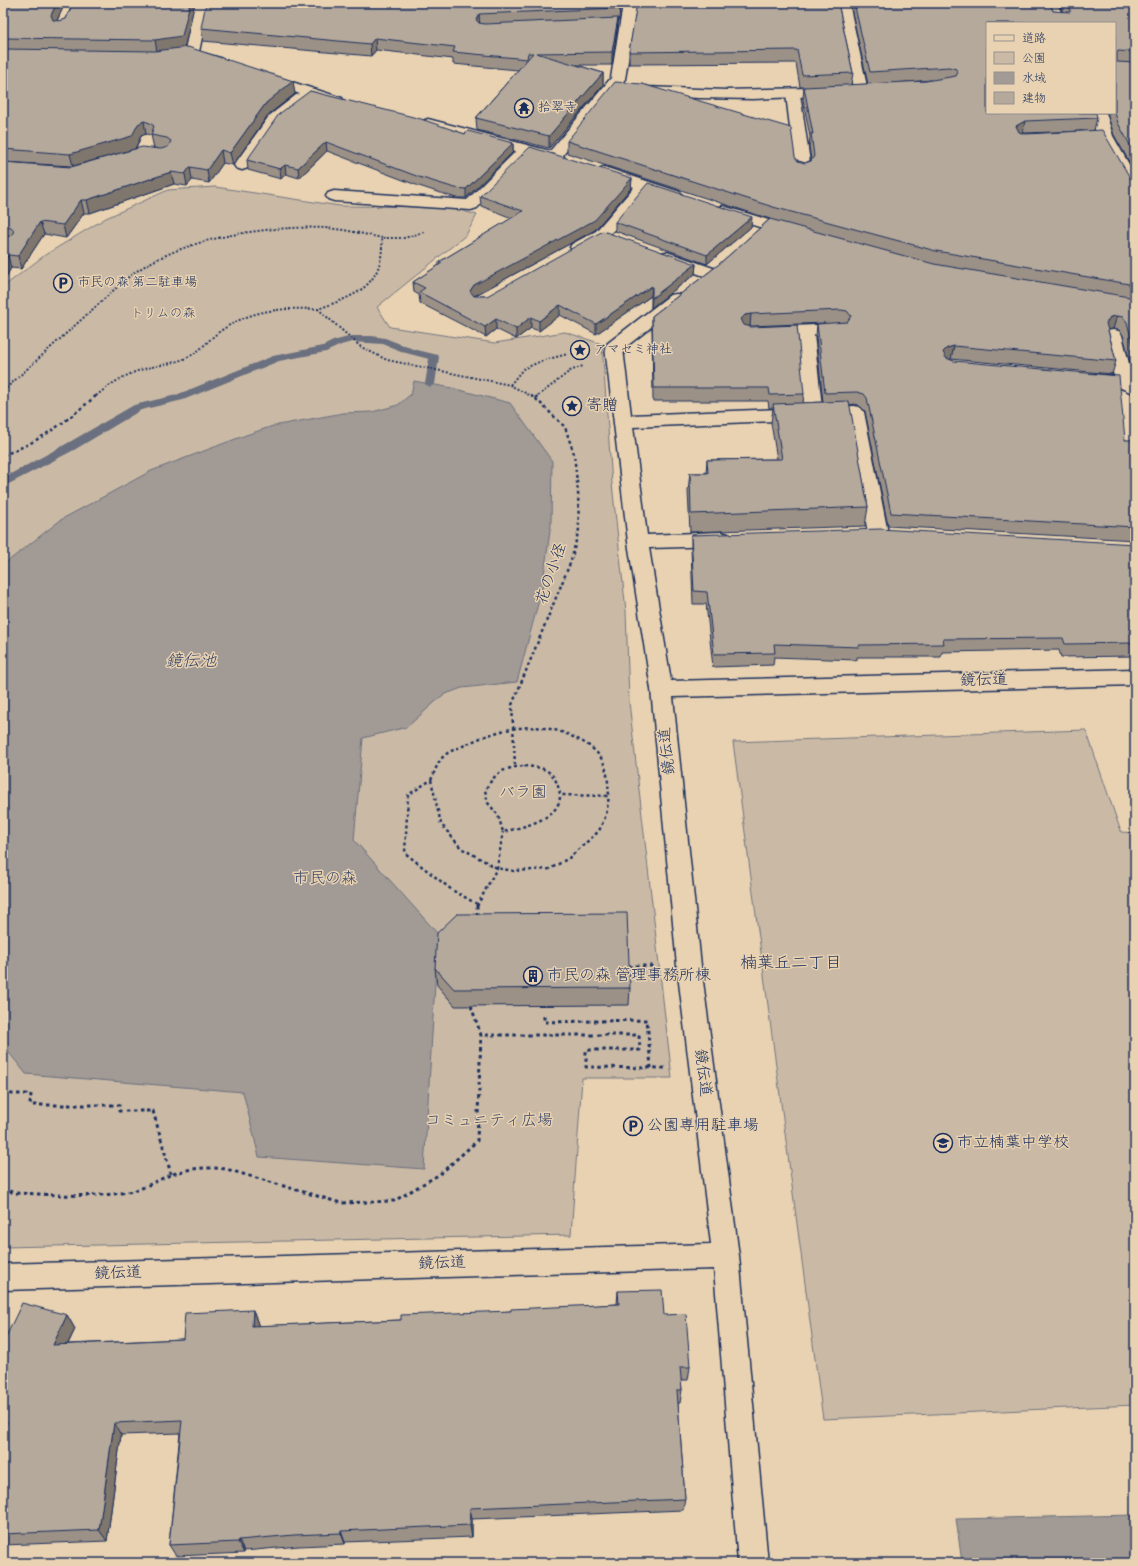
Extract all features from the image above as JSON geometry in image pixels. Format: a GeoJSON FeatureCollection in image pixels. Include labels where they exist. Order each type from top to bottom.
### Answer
{"type":"FeatureCollection","features":[{"type":"Feature","properties":{"kind":"street"},"geometry":{"type":"LineString","coordinates":[[622,89],[618,79],[629,11],[628,3]]}},
{"type":"Feature","properties":{"kind":"street"},"geometry":{"type":"LineString","coordinates":[[842,3],[861,91]]}},
{"type":"Feature","properties":{"kind":"street"},"geometry":{"type":"LineString","coordinates":[[1050,3],[1059,22]]}},
{"type":"Feature","properties":{"kind":"street"},"geometry":{"type":"LineString","coordinates":[[206,8],[184,55],[228,66]]}},
{"type":"Feature","properties":{"kind":"street"},"geometry":{"type":"LineString","coordinates":[[611,26],[627,25]]}},
{"type":"Feature","properties":{"kind":"street"},"geometry":{"type":"LineString","coordinates":[[250,73],[352,105]]}},
{"type":"Feature","properties":{"kind":"street"},"geometry":{"type":"LineString","coordinates":[[554,156],[622,89],[669,93],[793,94],[877,90]]}},
{"type":"Feature","properties":{"kind":"street"},"geometry":{"type":"LineString","coordinates":[[242,165],[274,119],[309,92]]}},
{"type":"Feature","properties":{"kind":"street"},"geometry":{"type":"LineString","coordinates":[[793,94],[803,169]]}},
{"type":"Feature","properties":{"kind":"street"},"geometry":{"type":"LineString","coordinates":[[1098,114],[1098,136],[1135,189]]}},
{"type":"Feature","properties":{"kind":"street"},"geometry":{"type":"LineString","coordinates":[[413,120],[569,161]]}},
{"type":"Feature","properties":{"kind":"street"},"geometry":{"type":"LineString","coordinates":[[128,157],[145,146],[164,155]]}},
{"type":"Feature","properties":{"kind":"street"},"geometry":{"type":"LineString","coordinates":[[334,196],[471,205],[527,149]]}},
{"type":"Feature","properties":{"kind":"street"},"geometry":{"type":"LineString","coordinates":[[591,168],[690,200]]}},
{"type":"Feature","properties":{"kind":"street"},"geometry":{"type":"LineString","coordinates":[[561,256],[609,236],[644,185]]}},
{"type":"Feature","properties":{"kind":"street"},"geometry":{"type":"LineString","coordinates":[[712,207],[803,235]]}},
{"type":"Feature","properties":{"kind":"street"},"geometry":{"type":"LineString","coordinates":[[749,239],[765,224]]}},
{"type":"Feature","properties":{"kind":"street"},"geometry":{"type":"LineString","coordinates":[[652,252],[715,268],[614,347],[609,361],[623,421],[638,542],[662,689]]}},
{"type":"Feature","properties":{"kind":"street"},"geometry":{"type":"LineString","coordinates":[[750,333],[839,329]]}},
{"type":"Feature","properties":{"kind":"street"},"geometry":{"type":"LineString","coordinates":[[805,331],[814,413]]}},
{"type":"Feature","properties":{"kind":"street"},"geometry":{"type":"LineString","coordinates":[[1077,378],[1130,385],[1113,335]]}},
{"type":"Feature","properties":{"kind":"street"},"geometry":{"type":"LineString","coordinates":[[623,421],[855,412],[878,534]]}},
{"type":"Feature","properties":{"kind":"street"},"geometry":{"type":"LineString","coordinates":[[638,542],[742,538]]}},
{"type":"Feature","properties":{"kind":"street","name":"鏡伝道"},"geometry":{"type":"LineString","coordinates":[[3,1277],[726,1256],[689,966],[662,689],[1135,677]]}},
{"type":"Feature","properties":{"kind":"street"},"geometry":{"type":"LineString","coordinates":[[726,1256],[753,1563]]}},
{"type":"Feature","properties":{"kind":"path"},"geometry":{"type":"LineString","coordinates":[[3,391],[126,279],[146,265],[174,253],[239,234],[263,231],[322,228],[346,230],[382,238],[394,239],[420,234],[471,205]]}},
{"type":"Feature","properties":{"kind":"path"},"geometry":{"type":"LineString","coordinates":[[3,455],[24,448],[52,431],[102,391],[127,374],[148,367],[184,360],[196,353],[219,332],[249,314],[280,308],[318,309],[348,298],[376,277],[383,249],[382,238]]}},
{"type":"Feature","properties":{"kind":"path","name":"花の小径"},"geometry":{"type":"LineString","coordinates":[[318,309],[361,346],[387,360],[510,386],[535,398],[565,427],[574,454],[578,491],[579,529],[571,562],[512,706],[515,765]]}},
{"type":"Feature","properties":{"kind":"path"},"geometry":{"type":"LineString","coordinates":[[510,386],[523,369],[544,360],[568,354]]}},
{"type":"Feature","properties":{"kind":"path"},"geometry":{"type":"LineString","coordinates":[[535,398],[570,371]]}},
{"type":"Feature","properties":{"kind":"path"},"geometry":{"type":"LineString","coordinates":[[431,780],[441,824],[461,848],[497,868],[514,871],[550,869],[569,858],[599,832],[606,815],[609,796],[608,780],[602,760],[591,748],[578,739],[555,729],[534,726],[514,727],[475,738],[444,756],[431,780],[408,795],[405,852],[452,890],[477,904]]}},
{"type":"Feature","properties":{"kind":"path"},"geometry":{"type":"LineString","coordinates":[[477,917],[477,904],[497,868],[503,832],[498,815],[488,803],[485,790],[494,775],[515,765],[542,769],[554,777],[562,795],[556,808],[533,824],[503,832]]}},
{"type":"Feature","properties":{"kind":"path"},"geometry":{"type":"LineString","coordinates":[[562,795],[609,796]]}},
{"type":"Feature","properties":{"kind":"path"},"geometry":{"type":"LineString","coordinates":[[628,966],[647,966]]}},
{"type":"Feature","properties":{"kind":"path"},"geometry":{"type":"LineString","coordinates":[[3,1188],[14,1193],[102,1196],[136,1191],[171,1174],[189,1169],[211,1167],[226,1169],[341,1203],[394,1202],[440,1174],[477,1141],[481,1035],[471,1006]]}},
{"type":"Feature","properties":{"kind":"path"},"geometry":{"type":"LineString","coordinates":[[544,1016],[544,1022],[648,1020],[651,1068]]}},
{"type":"Feature","properties":{"kind":"path"},"geometry":{"type":"LineString","coordinates":[[481,1035],[639,1035],[640,1050],[586,1050],[586,1067],[702,1068]]}},
{"type":"Feature","properties":{"kind":"path"},"geometry":{"type":"LineString","coordinates":[[3,1094],[31,1094],[30,1105],[119,1105],[119,1111],[153,1111],[171,1174]]}},
{"type":"Feature","properties":{"kind":"green space","name":"市民の森"},"geometry":{"type":"Polygon","coordinates":[[[215,187],[340,206],[449,207],[477,215],[466,235],[377,307],[390,327],[495,343],[565,332],[602,344],[612,484],[626,611],[629,702],[672,1078],[582,1078],[571,1235],[3,1247],[3,287],[45,255],[106,218],[168,190],[215,187]]]}},
{"type":"Feature","properties":{"kind":"green space","name":"市立楠葉中学校"},"geometry":{"type":"Polygon","coordinates":[[[1086,730],[1121,832],[1135,833],[1135,1405],[823,1419],[733,742],[1086,730]]]}},
{"type":"Feature","properties":{"kind":"water","name":"鏡伝池"},"geometry":{"type":"Polygon","coordinates":[[[414,381],[452,388],[510,403],[552,461],[551,524],[542,589],[517,682],[462,688],[443,695],[407,727],[363,738],[354,840],[438,934],[424,1169],[259,1157],[243,1092],[26,1074],[3,1045],[3,565],[62,519],[151,471],[273,426],[343,413],[372,412],[398,405],[411,394],[414,381]]]}},
{"type":"Feature","properties":{"kind":"water"},"geometry":{"type":"Polygon","coordinates":[[[1135,1515],[1135,1563],[962,1563],[956,1519],[1135,1515]]]}},
{"type":"Feature","properties":{"kind":"building"},"geometry":{"type":"Polygon","coordinates":[[[3,3],[57,3],[51,15],[53,20],[59,21],[66,19],[73,3],[190,3],[182,36],[155,40],[3,38],[3,3]]]}},
{"type":"Feature","properties":{"kind":"building"},"geometry":{"type":"Polygon","coordinates":[[[206,3],[620,3],[619,8],[479,14],[476,20],[479,23],[485,24],[618,18],[612,52],[536,53],[603,73],[549,136],[476,118],[533,53],[528,53],[527,59],[453,52],[455,47],[375,38],[370,44],[201,28],[206,3]]]}},
{"type":"Feature","properties":{"kind":"building"},"geometry":{"type":"Polygon","coordinates":[[[637,3],[838,3],[853,73],[802,75],[797,50],[629,52],[637,3]]]}},
{"type":"Feature","properties":{"kind":"building"},"geometry":{"type":"Polygon","coordinates":[[[854,3],[1050,3],[1053,11],[1070,12],[1067,3],[1135,3],[1135,52],[1118,51],[1117,62],[1135,63],[1135,154],[1118,123],[1115,114],[1116,22],[986,22],[986,114],[1096,114],[1097,118],[1025,121],[1016,126],[1019,132],[1025,134],[1102,130],[1132,181],[1135,182],[1135,285],[936,251],[773,207],[567,141],[615,82],[642,84],[791,128],[795,157],[798,161],[805,163],[811,161],[814,156],[811,133],[813,134],[804,87],[926,81],[956,76],[958,72],[956,69],[949,67],[870,72],[854,3]]]}},
{"type":"Feature","properties":{"kind":"building"},"geometry":{"type":"Polygon","coordinates":[[[188,47],[293,81],[266,103],[230,153],[221,150],[207,170],[190,167],[185,174],[171,172],[87,200],[81,200],[63,225],[40,222],[18,256],[8,255],[3,263],[3,238],[12,235],[14,230],[11,227],[3,225],[3,162],[71,167],[142,147],[161,149],[168,147],[171,141],[167,138],[151,135],[154,126],[144,121],[138,124],[132,136],[70,154],[3,149],[3,49],[155,51],[188,47]]]}},
{"type":"Feature","properties":{"kind":"building"},"geometry":{"type":"Polygon","coordinates":[[[310,91],[421,119],[465,134],[468,131],[513,143],[466,189],[455,188],[419,177],[326,142],[298,168],[285,165],[280,169],[247,160],[279,114],[310,91]]]}},
{"type":"Feature","properties":{"kind":"building"},"geometry":{"type":"Polygon","coordinates":[[[530,147],[632,178],[595,220],[474,285],[470,291],[474,296],[487,296],[603,231],[696,264],[652,298],[652,286],[596,324],[560,305],[539,321],[531,317],[516,329],[496,319],[485,327],[419,292],[425,288],[413,282],[442,263],[439,262],[523,211],[480,196],[530,147]]]}},
{"type":"Feature","properties":{"kind":"building"},"geometry":{"type":"Polygon","coordinates":[[[648,183],[752,217],[707,255],[615,222],[648,183]]]}},
{"type":"Feature","properties":{"kind":"building"},"geometry":{"type":"Polygon","coordinates":[[[770,219],[934,264],[1135,298],[1135,353],[1127,322],[1123,317],[1110,317],[1106,323],[1116,361],[954,346],[947,348],[943,352],[946,358],[954,361],[1119,376],[1125,440],[1135,440],[1135,527],[891,513],[867,398],[864,394],[857,392],[825,393],[817,324],[847,322],[851,316],[847,311],[751,314],[745,315],[741,319],[744,325],[751,327],[797,325],[804,394],[770,395],[769,388],[654,388],[652,316],[718,265],[770,219]]]}},
{"type":"Feature","properties":{"kind":"building"},"geometry":{"type":"Polygon","coordinates":[[[849,401],[868,507],[691,514],[690,473],[708,473],[707,460],[782,459],[773,404],[849,401]]]}},
{"type":"Feature","properties":{"kind":"building"},"geometry":{"type":"Polygon","coordinates":[[[880,529],[1135,544],[1135,643],[1065,644],[1063,638],[943,639],[944,644],[859,645],[859,647],[774,644],[775,653],[714,654],[707,592],[694,591],[691,535],[880,529]]]}},
{"type":"Feature","properties":{"kind":"building","name":"市民の森 管理事務所棟"},"geometry":{"type":"Polygon","coordinates":[[[627,913],[630,988],[454,989],[435,968],[437,933],[457,914],[627,913]]]}},
{"type":"Feature","properties":{"kind":"building"},"geometry":{"type":"Polygon","coordinates":[[[662,1290],[664,1315],[686,1314],[690,1367],[680,1367],[682,1390],[677,1390],[685,1499],[470,1508],[470,1525],[341,1531],[341,1533],[294,1535],[239,1540],[238,1542],[169,1545],[182,1420],[114,1423],[99,1530],[3,1534],[3,1434],[7,1422],[3,1420],[3,1343],[22,1303],[67,1315],[53,1345],[183,1339],[185,1313],[253,1310],[252,1326],[401,1320],[401,1315],[511,1311],[511,1309],[619,1304],[618,1291],[662,1290]]]}},
{"type":"Feature","properties":{"kind":"waterway"},"geometry":{"type":"LineString","coordinates":[[3,483],[70,447],[138,407],[179,398],[277,358],[326,349],[337,343],[352,339],[372,339],[385,341],[410,351],[434,357],[430,384]]}},
{"type":"Feature","properties":{"kind":"place","name":"拾翠寺"},"geometry":{"type":"Point","coordinates":[524,108]}},
{"type":"Feature","properties":{"kind":"place","name":"市民の森 第二駐車場"},"geometry":{"type":"Point","coordinates":[63,283]}},
{"type":"Feature","properties":{"kind":"place","name":"アマセミ神社"},"geometry":{"type":"Point","coordinates":[580,350]}},
{"type":"Feature","properties":{"kind":"place","name":"寄贈"},"geometry":{"type":"Point","coordinates":[572,406]}},
{"type":"Feature","properties":{"kind":"place","name":"市民の森 管理事務所棟"},"geometry":{"type":"Point","coordinates":[533,976]}},
{"type":"Feature","properties":{"kind":"place","name":"公園専用駐車場"},"geometry":{"type":"Point","coordinates":[633,1126]}},
{"type":"Feature","properties":{"kind":"place","name":"市立楠葉中学校"},"geometry":{"type":"Point","coordinates":[943,1143]}},
{"type":"Feature","properties":{"kind":"district","name":"楠葉丘二丁目"},"geometry":{"type":"Point","coordinates":[791,965]}},
{"type":"Feature","properties":{"kind":"park label","name":"トリムの森"},"geometry":{"type":"Point","coordinates":[163,314]}},
{"type":"Feature","properties":{"kind":"park label","name":"バラ園"},"geometry":{"type":"Point","coordinates":[523,793]}},
{"type":"Feature","properties":{"kind":"park label","name":"コミュニティ広場"},"geometry":{"type":"Point","coordinates":[489,1121]}}]}
